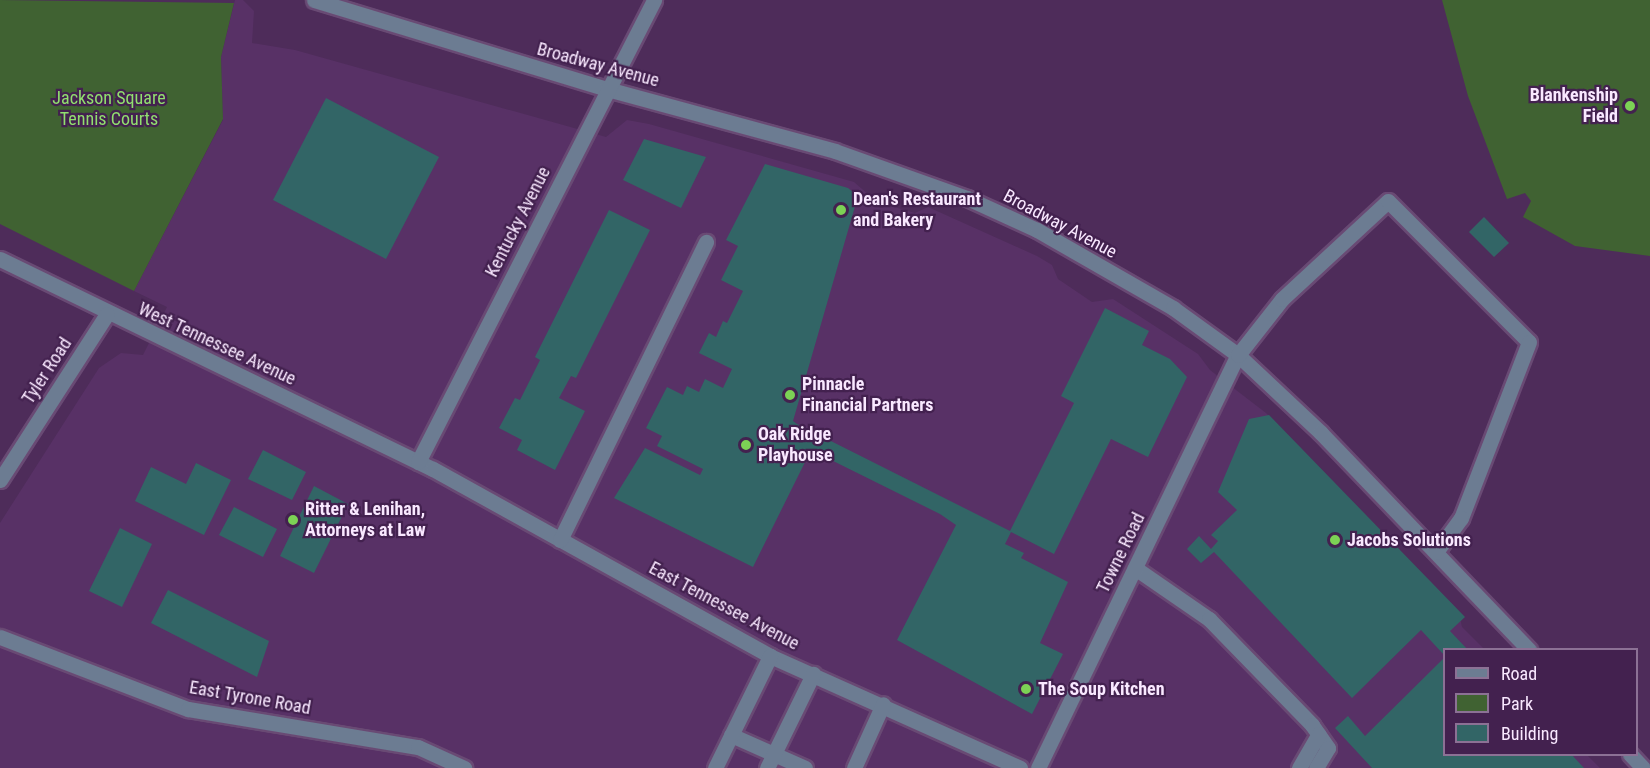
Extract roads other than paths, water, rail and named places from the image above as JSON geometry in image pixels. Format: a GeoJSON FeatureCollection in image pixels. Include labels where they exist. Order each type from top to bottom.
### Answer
{"type":"FeatureCollection","features":[{"type":"Feature","properties":{"kind":"street","name":"Broadway Avenue"},"geometry":{"type":"LineString","coordinates":[[314,0],[607,89],[835,151],[967,198],[1036,230],[1173,308],[1238,355],[1436,552],[1527,648]]}},
{"type":"Feature","properties":{"kind":"street","name":"Kentucky Avenue"},"geometry":{"type":"LineString","coordinates":[[418,462],[654,0]]}},
{"type":"Feature","properties":{"kind":"street","name":"Towne Road"},"geometry":{"type":"LineString","coordinates":[[1038,768],[1238,355],[1297,284],[1388,201],[1529,342],[1461,518],[1436,552]]}},
{"type":"Feature","properties":{"kind":"street"},"geometry":{"type":"LineString","coordinates":[[560,540],[706,242]]}},
{"type":"Feature","properties":{"kind":"street","name":"West Tennessee Avenue"},"geometry":{"type":"LineString","coordinates":[[0,259],[107,314],[418,462]]}},
{"type":"Feature","properties":{"kind":"street","name":"Tyler Road"},"geometry":{"type":"LineString","coordinates":[[0,480],[107,314]]}},
{"type":"Feature","properties":{"kind":"street","name":"East Tennessee Avenue"},"geometry":{"type":"LineString","coordinates":[[418,462],[770,656],[883,704],[1016,767]]}},
{"type":"Feature","properties":{"kind":"street"},"geometry":{"type":"LineString","coordinates":[[1135,568],[1209,619],[1319,734],[1328,748],[1316,768]]}},
{"type":"Feature","properties":{"kind":"street","name":"East Tyrone Road"},"geometry":{"type":"LineString","coordinates":[[0,637],[188,709],[418,747],[464,768]]}},
{"type":"Feature","properties":{"kind":"street"},"geometry":{"type":"LineString","coordinates":[[715,768],[770,656]]}},
{"type":"Feature","properties":{"kind":"street"},"geometry":{"type":"LineString","coordinates":[[771,761],[813,674]]}},
{"type":"Feature","properties":{"kind":"street"},"geometry":{"type":"LineString","coordinates":[[854,768],[883,704]]}},
{"type":"Feature","properties":{"kind":"street"},"geometry":{"type":"LineString","coordinates":[[1299,768],[1319,734]]}},
{"type":"Feature","properties":{"kind":"street"},"geometry":{"type":"LineString","coordinates":[[731,735],[771,761],[805,768]]}},
{"type":"Feature","properties":{"kind":"street"},"geometry":{"type":"LineString","coordinates":[[1632,756],[1643,768]]}},
{"type":"Feature","properties":{"kind":"place","name":"Blankenship Field"},"geometry":{"type":"Point","coordinates":[1630,106]}},
{"type":"Feature","properties":{"kind":"place","name":"Dean's Restaurant and Bakery"},"geometry":{"type":"Point","coordinates":[841,210]}},
{"type":"Feature","properties":{"kind":"place","name":"Pinnacle Financial Partners"},"geometry":{"type":"Point","coordinates":[790,395]}},
{"type":"Feature","properties":{"kind":"place","name":"Oak Ridge Playhouse"},"geometry":{"type":"Point","coordinates":[746,445]}},
{"type":"Feature","properties":{"kind":"place","name":"Ritter & Lenihan, Attorneys at Law"},"geometry":{"type":"Point","coordinates":[293,520]}},
{"type":"Feature","properties":{"kind":"place","name":"Jacobs Solutions"},"geometry":{"type":"Point","coordinates":[1335,540]}},
{"type":"Feature","properties":{"kind":"place","name":"The Soup Kitchen"},"geometry":{"type":"Point","coordinates":[1026,689]}},
{"type":"Feature","properties":{"kind":"park label","name":"Jackson Square Tennis Courts"},"geometry":{"type":"Point","coordinates":[109,109]}}]}
